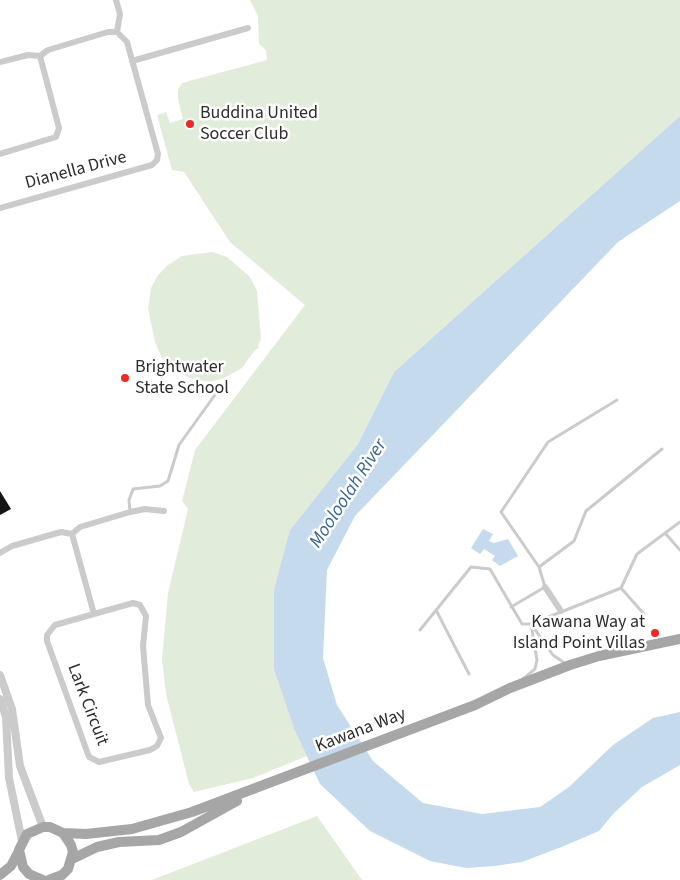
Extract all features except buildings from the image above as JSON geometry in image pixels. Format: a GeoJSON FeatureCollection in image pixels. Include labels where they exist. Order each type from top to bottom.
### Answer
{"type":"FeatureCollection","features":[{"type":"Feature","properties":{"kind":"main road","name":"Kawana Way"},"geometry":{"type":"LineString","coordinates":[[42,827],[50,827],[63,833],[86,834],[132,828],[192,812],[475,705],[510,688],[570,665],[599,656],[680,639]]}},
{"type":"Feature","properties":{"kind":"main road","name":"Kawana Way"},"geometry":{"type":"LineString","coordinates":[[475,705],[498,700],[628,650]]}},
{"type":"Feature","properties":{"kind":"main road","name":"Kawana Way"},"geometry":{"type":"LineString","coordinates":[[72,859],[97,847],[119,842],[159,840],[181,832],[259,788]]}},
{"type":"Feature","properties":{"kind":"main road"},"geometry":{"type":"LineString","coordinates":[[0,875],[12,866],[28,834],[42,827]]}},
{"type":"Feature","properties":{"kind":"main road"},"geometry":{"type":"LineString","coordinates":[[49,880],[62,875],[72,859],[71,845],[63,833]]}},
{"type":"Feature","properties":{"kind":"main road"},"geometry":{"type":"LineString","coordinates":[[21,845],[23,868],[29,874],[43,880]]}},
{"type":"Feature","properties":{"kind":"street"},"geometry":{"type":"LineString","coordinates":[[116,0],[120,14],[117,32]]}},
{"type":"Feature","properties":{"kind":"street"},"geometry":{"type":"LineString","coordinates":[[0,62],[28,54],[40,56],[48,50],[108,32],[117,32],[127,42],[132,61],[248,28]]}},
{"type":"Feature","properties":{"kind":"street"},"geometry":{"type":"LineString","coordinates":[[0,154],[56,137],[59,128],[40,56]]}},
{"type":"Feature","properties":{"kind":"street","name":"Dianella Drive"},"geometry":{"type":"LineString","coordinates":[[0,208],[143,168],[152,165],[157,160],[158,154],[132,61]]}},
{"type":"Feature","properties":{"kind":"street"},"geometry":{"type":"LineString","coordinates":[[72,534],[80,527],[130,512],[145,509],[164,511]]}},
{"type":"Feature","properties":{"kind":"street"},"geometry":{"type":"LineString","coordinates":[[0,553],[12,546],[61,532],[72,534]]}},
{"type":"Feature","properties":{"kind":"street"},"geometry":{"type":"LineString","coordinates":[[72,534],[94,614]]}},
{"type":"Feature","properties":{"kind":"street"},"geometry":{"type":"LineString","coordinates":[[545,587],[560,611]]}},
{"type":"Feature","properties":{"kind":"street","name":"Lark Circuit"},"geometry":{"type":"LineString","coordinates":[[133,603],[140,605],[144,610],[146,616],[143,646],[148,705],[161,738],[157,746],[150,750],[99,762],[89,757],[47,641],[50,629],[55,625],[94,614],[133,603]]}},
{"type":"Feature","properties":{"kind":"street"},"geometry":{"type":"LineString","coordinates":[[0,675],[12,709],[20,766],[42,827]]}},
{"type":"Feature","properties":{"kind":"street"},"geometry":{"type":"LineString","coordinates":[[0,699],[6,718],[9,778],[21,845]]}},
{"type":"Feature","properties":{"kind":"lane"},"geometry":{"type":"LineString","coordinates":[[130,512],[129,500],[133,489],[160,486],[168,481],[179,445],[217,392]]}},
{"type":"Feature","properties":{"kind":"lane"},"geometry":{"type":"LineString","coordinates":[[511,607],[545,587],[539,567],[500,512],[548,442],[617,400]]}},
{"type":"Feature","properties":{"kind":"lane"},"geometry":{"type":"LineString","coordinates":[[539,567],[574,541],[586,511],[662,449]]}},
{"type":"Feature","properties":{"kind":"lane"},"geometry":{"type":"LineString","coordinates":[[420,630],[471,567],[490,569],[522,624],[531,624],[621,588],[637,554],[680,522]]}},
{"type":"Feature","properties":{"kind":"lane"},"geometry":{"type":"LineString","coordinates":[[666,533],[680,550]]}},
{"type":"Feature","properties":{"kind":"lane"},"geometry":{"type":"LineString","coordinates":[[621,588],[644,614]]}},
{"type":"Feature","properties":{"kind":"lane"},"geometry":{"type":"LineString","coordinates":[[436,610],[469,674]]}},
{"type":"Feature","properties":{"kind":"lane"},"geometry":{"type":"LineString","coordinates":[[531,624],[559,661],[570,665]]}},
{"type":"Feature","properties":{"kind":"lane"},"geometry":{"type":"LineString","coordinates":[[510,688],[535,669],[537,660],[531,624]]}},
{"type":"Feature","properties":{"kind":"green space"},"geometry":{"type":"Polygon","coordinates":[[[250,0],[680,0],[680,116],[394,372],[358,444],[290,530],[295,731],[307,756],[253,778],[194,792],[189,784],[166,694],[162,659],[168,593],[188,509],[182,501],[195,450],[305,305],[230,242],[184,172],[172,170],[157,115],[166,112],[170,123],[183,119],[178,99],[178,90],[182,83],[267,60],[266,50],[259,44],[258,16],[250,0]]]}},
{"type":"Feature","properties":{"kind":"green space"},"geometry":{"type":"Polygon","coordinates":[[[212,252],[227,257],[250,277],[257,291],[261,339],[258,345],[259,348],[255,350],[242,368],[224,378],[210,382],[193,379],[175,371],[162,358],[155,342],[148,309],[151,288],[158,275],[168,265],[182,256],[212,252]]]}},
{"type":"Feature","properties":{"kind":"green space"},"geometry":{"type":"Polygon","coordinates":[[[317,816],[362,880],[152,880],[317,816]]]}},
{"type":"Feature","properties":{"kind":"water","name":"Mooloolah River"},"geometry":{"type":"Polygon","coordinates":[[[680,116],[680,201],[618,242],[355,516],[327,570],[323,658],[337,705],[373,761],[423,803],[482,814],[540,807],[569,787],[613,745],[653,718],[680,712],[680,765],[642,787],[613,814],[599,831],[564,846],[522,862],[494,866],[466,868],[430,861],[370,831],[320,784],[295,731],[274,669],[274,590],[290,530],[358,444],[394,372],[680,116]]]}},
{"type":"Feature","properties":{"kind":"water"},"geometry":{"type":"Polygon","coordinates":[[[483,529],[493,534],[489,541],[494,543],[508,539],[518,556],[500,566],[492,560],[495,556],[484,549],[480,554],[471,548],[483,529]]]}},
{"type":"Feature","properties":{"kind":"place","name":"Buddina United Soccer Club"},"geometry":{"type":"Point","coordinates":[190,124]}},
{"type":"Feature","properties":{"kind":"place","name":"Brightwater State School"},"geometry":{"type":"Point","coordinates":[125,378]}},
{"type":"Feature","properties":{"kind":"place","name":"Kawana Way at Island Point Villas"},"geometry":{"type":"Point","coordinates":[655,633]}}]}
